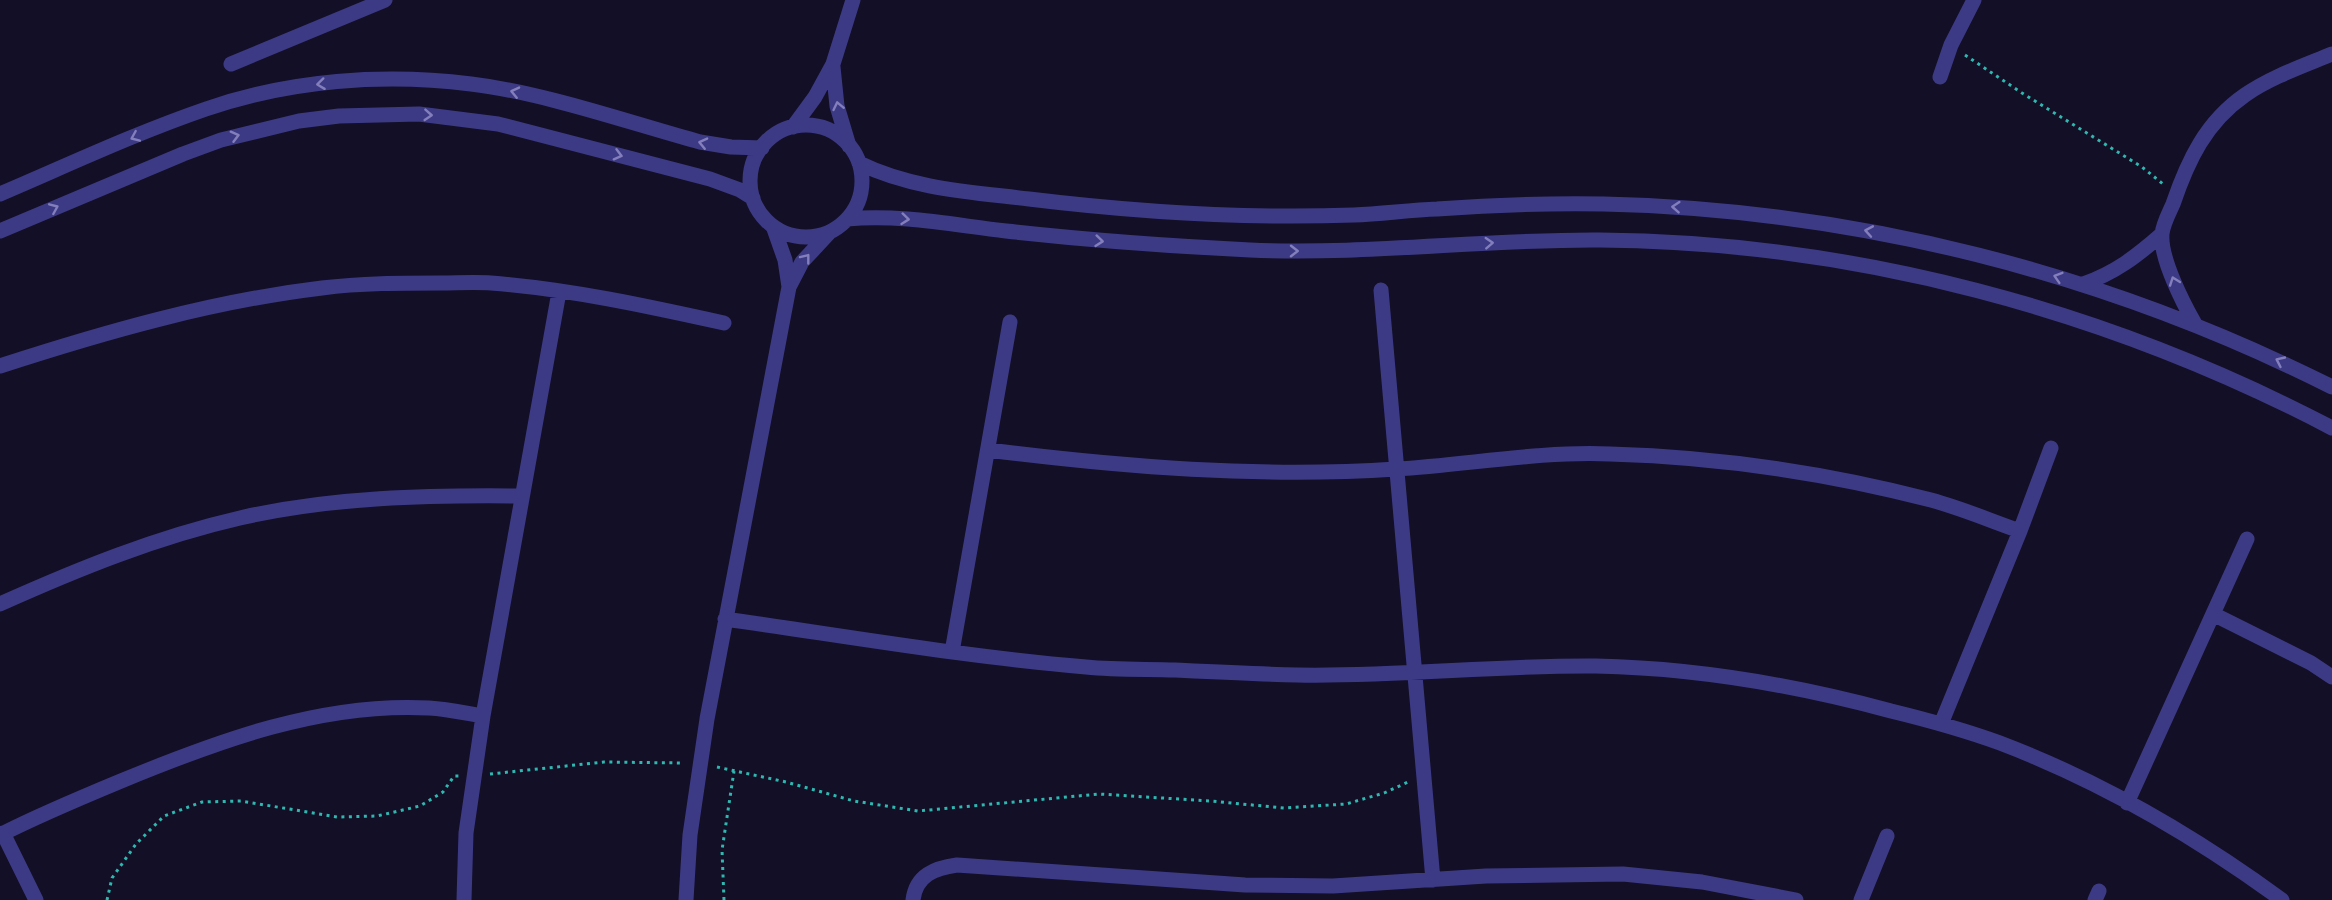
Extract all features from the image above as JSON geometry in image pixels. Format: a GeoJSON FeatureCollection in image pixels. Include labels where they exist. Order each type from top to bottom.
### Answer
{"type":"FeatureCollection","features":[{"type":"Feature","properties":{"kind":"street"},"geometry":{"type":"LineString","coordinates":[[231,64],[385,0]]}},
{"type":"Feature","properties":{"kind":"street"},"geometry":{"type":"LineString","coordinates":[[793,127],[815,97],[833,64],[853,0]]}},
{"type":"Feature","properties":{"kind":"street"},"geometry":{"type":"LineString","coordinates":[[1940,78],[1951,45],[1974,0]]}},
{"type":"Feature","properties":{"kind":"street"},"geometry":{"type":"LineString","coordinates":[[2083,284],[2127,264],[2162,234],[2184,171],[2203,136],[2229,107],[2262,84],[2332,54]]}},
{"type":"Feature","properties":{"kind":"street"},"geometry":{"type":"LineString","coordinates":[[686,900],[690,835],[700,763],[725,619],[789,287],[802,262],[829,233],[853,212],[861,193],[862,173],[849,146],[837,106],[833,64]]}},
{"type":"Feature","properties":{"kind":"street"},"geometry":{"type":"LineString","coordinates":[[0,194],[207,108],[282,90],[357,80],[434,80],[500,89],[700,142],[730,147],[762,148]]}},
{"type":"Feature","properties":{"kind":"street"},"geometry":{"type":"LineString","coordinates":[[0,231],[221,140],[299,122],[379,114],[429,115],[498,124],[710,178],[753,198]]}},
{"type":"Feature","properties":{"kind":"street"},"geometry":{"type":"LineString","coordinates":[[789,287],[785,260],[773,226],[758,209],[753,198],[751,174],[762,148],[774,136],[793,127],[805,126],[830,131],[849,146]]}},
{"type":"Feature","properties":{"kind":"street"},"geometry":{"type":"LineString","coordinates":[[859,163],[893,178],[928,186],[1059,203],[1202,213],[1354,215],[1448,208],[1589,204],[1723,211],[1815,222],[1905,238],[1985,256],[2083,284],[2195,324],[2332,387]]}},
{"type":"Feature","properties":{"kind":"street"},"geometry":{"type":"LineString","coordinates":[[847,219],[905,218],[1122,243],[1278,251],[1356,251],[1599,240],[1708,245],[1788,254],[1885,270],[1955,285],[2071,318],[2204,367],[2282,402],[2332,428]]}},
{"type":"Feature","properties":{"kind":"street"},"geometry":{"type":"LineString","coordinates":[[773,226],[794,236],[806,237],[829,233]]}},
{"type":"Feature","properties":{"kind":"street"},"geometry":{"type":"LineString","coordinates":[[2162,234],[2169,270],[2195,324]]}},
{"type":"Feature","properties":{"kind":"street"},"geometry":{"type":"LineString","coordinates":[[0,366],[76,341],[238,302],[323,288],[406,283],[490,283],[620,301],[724,323]]}},
{"type":"Feature","properties":{"kind":"street"},"geometry":{"type":"LineString","coordinates":[[1381,290],[1433,880]]}},
{"type":"Feature","properties":{"kind":"street"},"geometry":{"type":"LineString","coordinates":[[464,900],[466,833],[483,716],[559,292]]}},
{"type":"Feature","properties":{"kind":"street"},"geometry":{"type":"LineString","coordinates":[[952,652],[1010,322]]}},
{"type":"Feature","properties":{"kind":"street"},"geometry":{"type":"LineString","coordinates":[[1941,724],[2020,531],[2051,448]]}},
{"type":"Feature","properties":{"kind":"street"},"geometry":{"type":"LineString","coordinates":[[988,450],[1144,468],[1244,472],[1396,470],[1500,458],[1608,453],[1714,461],[1819,475],[1899,493],[1933,501],[2020,531]]}},
{"type":"Feature","properties":{"kind":"street"},"geometry":{"type":"LineString","coordinates":[[0,604],[92,564],[173,535],[242,518],[315,505],[374,500],[460,495],[521,496]]}},
{"type":"Feature","properties":{"kind":"street"},"geometry":{"type":"LineString","coordinates":[[2127,803],[2247,539]]}},
{"type":"Feature","properties":{"kind":"street"},"geometry":{"type":"LineString","coordinates":[[2213,614],[2311,663],[2332,677]]}},
{"type":"Feature","properties":{"kind":"street"},"geometry":{"type":"LineString","coordinates":[[725,619],[952,652],[1088,667],[1299,675],[1413,673],[1504,666],[1600,666],[1688,672],[1774,683],[1848,699],[1941,724],[2000,743],[2058,768],[2127,803],[2236,867],[2282,900]]}},
{"type":"Feature","properties":{"kind":"street"},"geometry":{"type":"LineString","coordinates":[[36,900],[2,834],[77,799],[161,764],[248,733],[302,719],[363,710],[429,708],[483,716]]}},
{"type":"Feature","properties":{"kind":"street"},"geometry":{"type":"LineString","coordinates":[[1862,900],[1887,836]]}},
{"type":"Feature","properties":{"kind":"street"},"geometry":{"type":"LineString","coordinates":[[913,900],[914,892],[923,877],[938,868],[957,865],[1245,885],[1333,886],[1521,875],[1623,874],[1702,882],[1796,900]]}},
{"type":"Feature","properties":{"kind":"path"},"geometry":{"type":"LineString","coordinates":[[1951,45],[2031,99],[2142,167],[2176,194]]}},
{"type":"Feature","properties":{"kind":"path"},"geometry":{"type":"LineString","coordinates":[[107,900],[112,878],[136,844],[164,816],[202,802],[241,801],[337,816],[377,816],[420,806],[443,792],[454,776],[474,776],[604,762],[700,763],[854,801],[918,811],[1099,794],[1284,808],[1336,805],[1384,793],[1423,775]]}},
{"type":"Feature","properties":{"kind":"path"},"geometry":{"type":"LineString","coordinates":[[724,900],[722,850],[734,771]]}}]}
